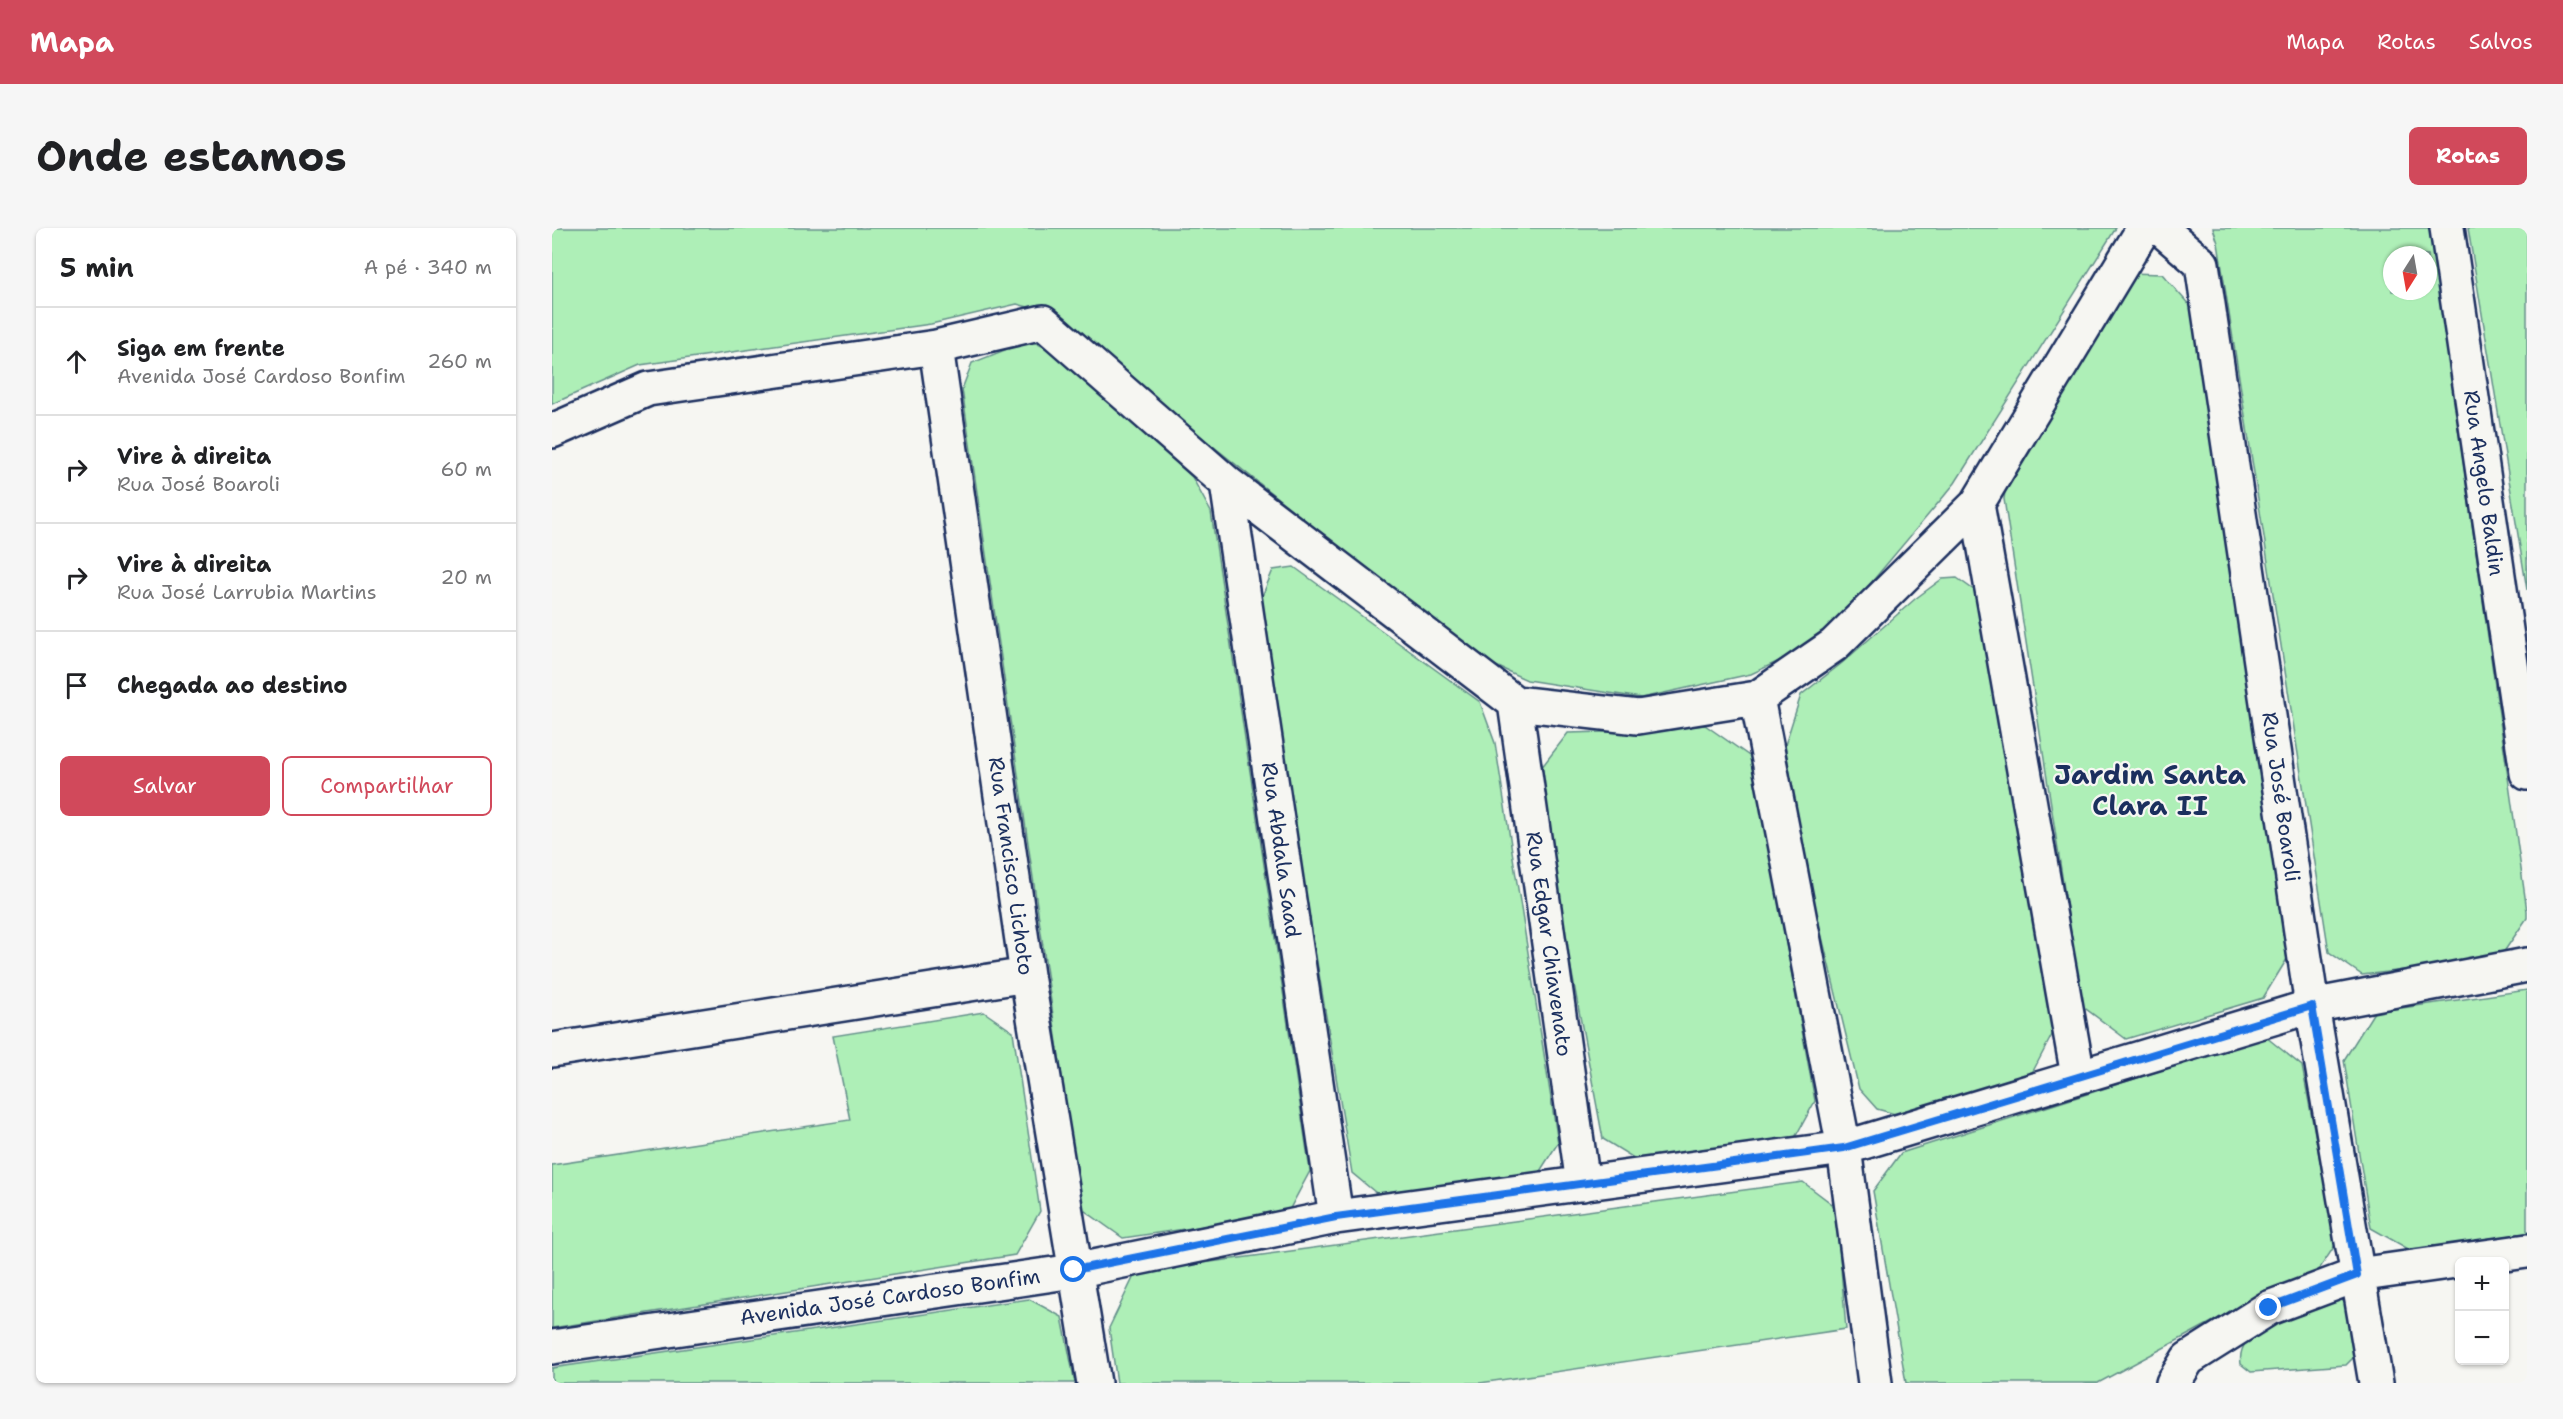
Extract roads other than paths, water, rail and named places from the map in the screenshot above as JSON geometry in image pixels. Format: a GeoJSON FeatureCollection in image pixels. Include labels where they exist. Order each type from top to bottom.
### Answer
{"type":"FeatureCollection","features":[{"type":"Feature","properties":{"kind":"street"},"geometry":{"type":"LineString","coordinates":[[552,431],[648,389],[936,347],[1043,322],[1227,483],[1515,703],[1638,717],[1758,698],[1834,645],[1977,504],[2144,228]]}},
{"type":"Feature","properties":{"kind":"street","name":"Rua José Boaroli"},"geometry":{"type":"LineString","coordinates":[[2160,228],[2202,264],[2312,1006],[2357,1275],[2370,1382]]}},
{"type":"Feature","properties":{"kind":"street","name":"Rua Angelo Baldin"},"geometry":{"type":"LineString","coordinates":[[2447,228],[2527,773]]}},
{"type":"Feature","properties":{"kind":"street","name":"Rua Francisco Lichoto"},"geometry":{"type":"LineString","coordinates":[[936,347],[1027,975],[1094,1383]]}},
{"type":"Feature","properties":{"kind":"street","name":"Rua Abdala Saad"},"geometry":{"type":"LineString","coordinates":[[1227,483],[1336,1217]]}},
{"type":"Feature","properties":{"kind":"street"},"geometry":{"type":"LineString","coordinates":[[1977,504],[2078,1076]]}},
{"type":"Feature","properties":{"kind":"street"},"geometry":{"type":"LineString","coordinates":[[1758,698],[1844,1148],[1875,1383]]}},
{"type":"Feature","properties":{"kind":"street","name":"Rua Edgar Chiavenato"},"geometry":{"type":"LineString","coordinates":[[1515,703],[1583,1185]]}},
{"type":"Feature","properties":{"kind":"street","name":"Avenida José Cardoso Bonfim"},"geometry":{"type":"LineString","coordinates":[[552,1347],[1074,1270],[1336,1217],[1844,1148],[2312,1006],[2527,965]]}},
{"type":"Feature","properties":{"kind":"street"},"geometry":{"type":"LineString","coordinates":[[552,1050],[1027,975]]}},
{"type":"Feature","properties":{"kind":"street"},"geometry":{"type":"LineString","coordinates":[[2173,1383],[2188,1359],[2269,1308],[2357,1275],[2527,1251]]}},
{"type":"Feature","properties":{"kind":"district","name":"Jardim Santa Clara II"},"geometry":{"type":"Point","coordinates":[2150,790]}}]}
